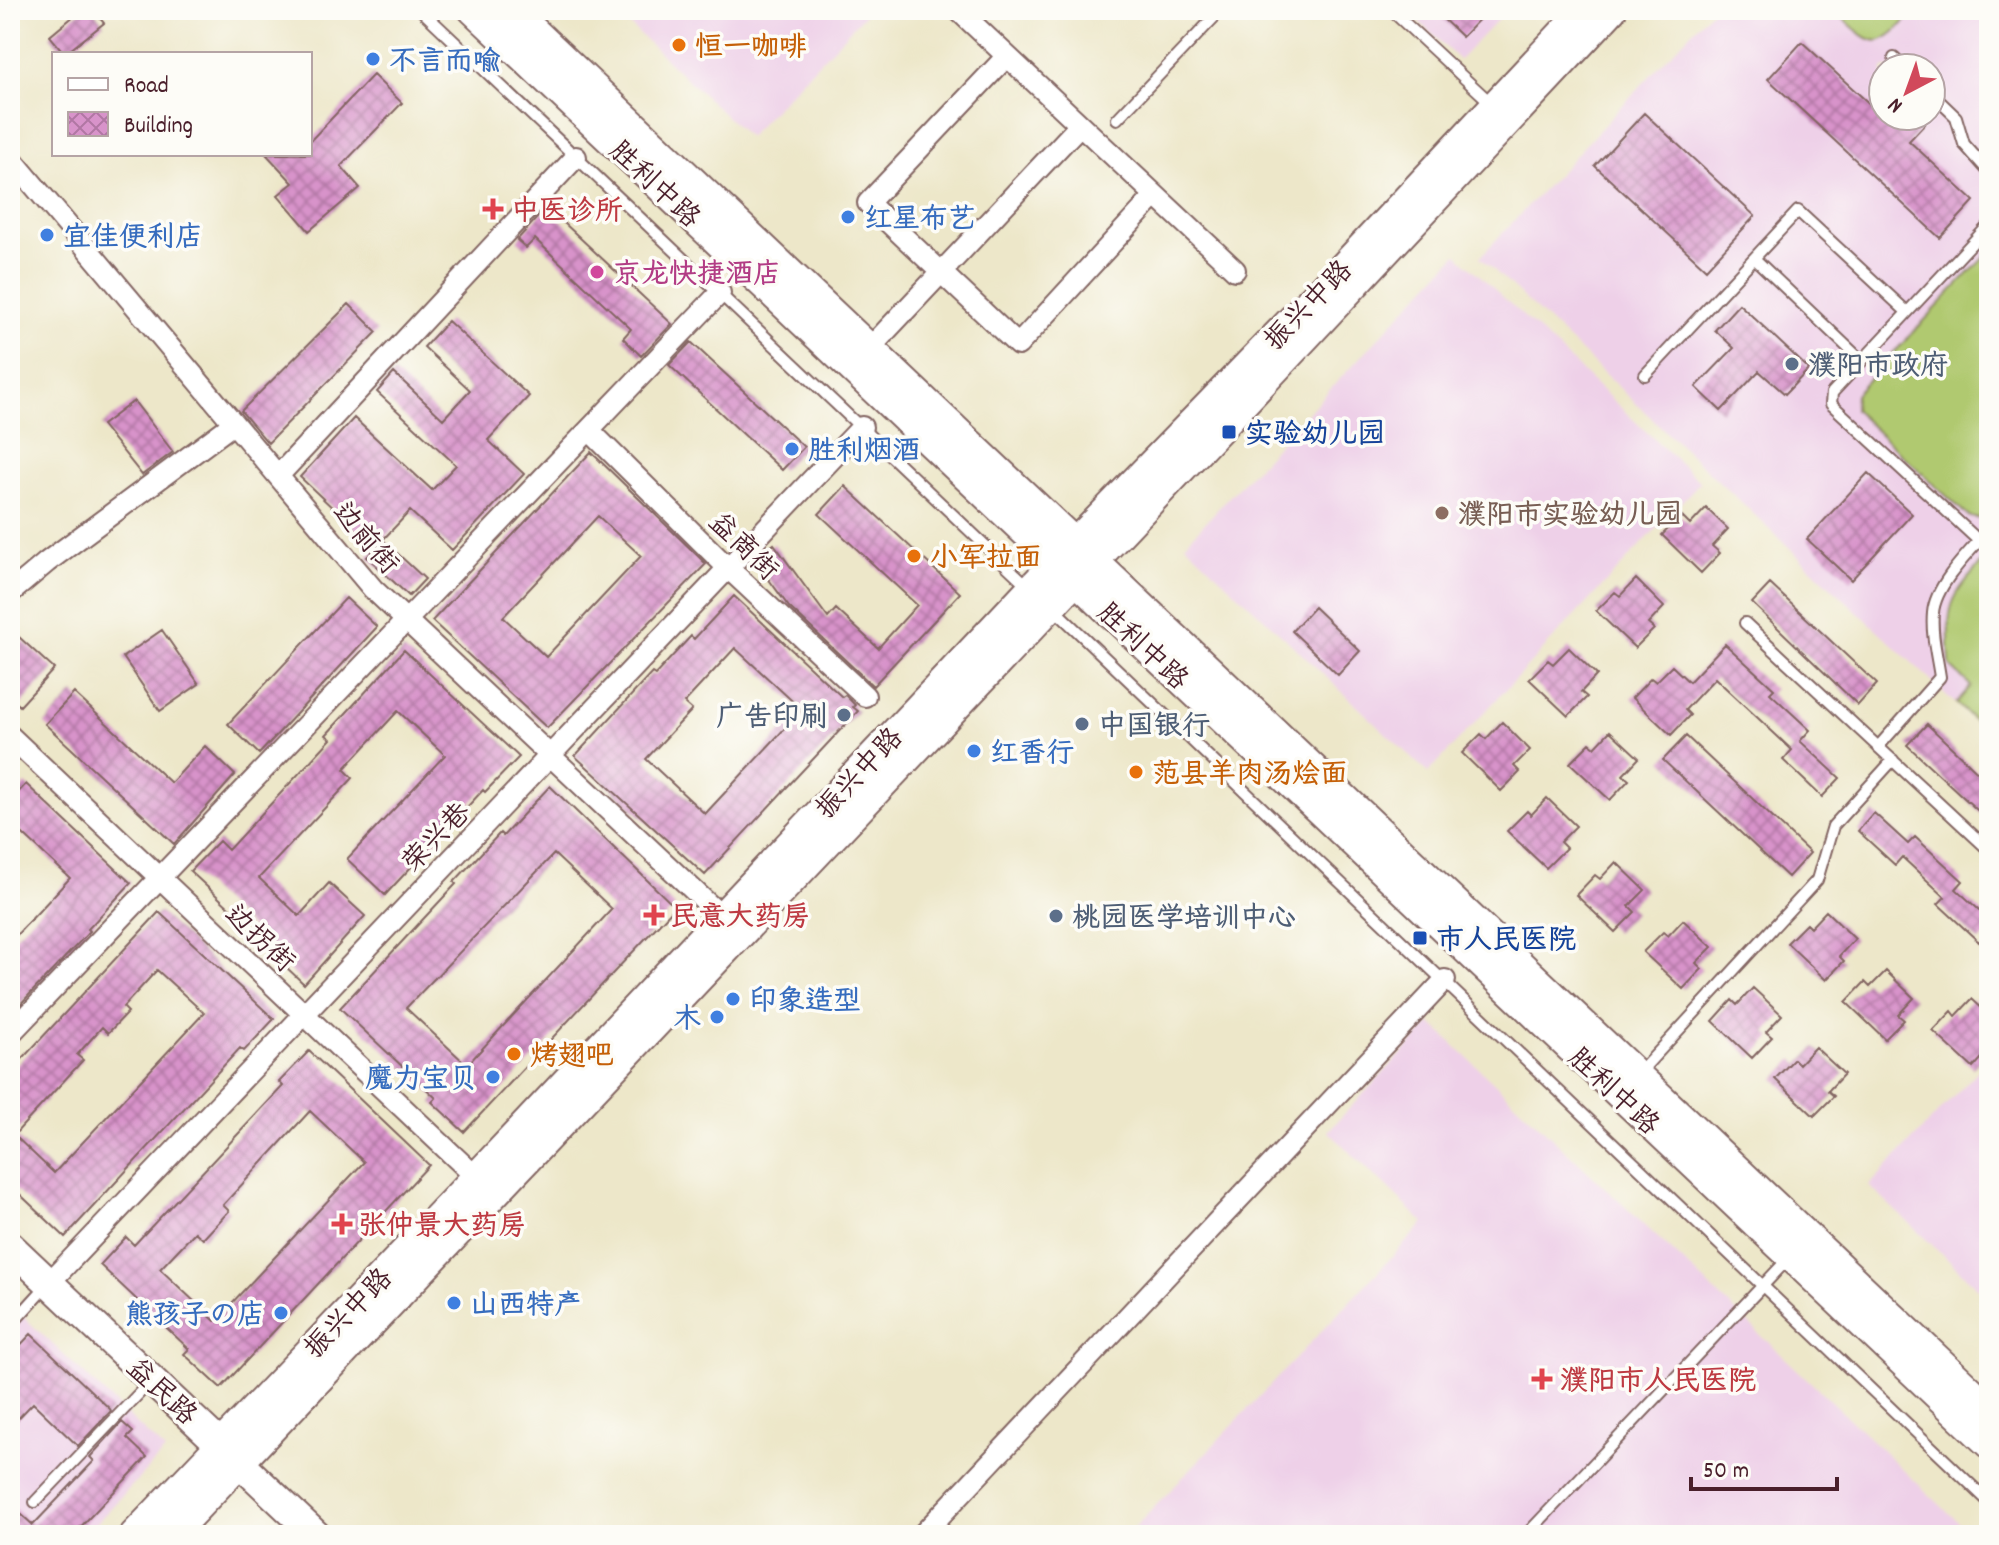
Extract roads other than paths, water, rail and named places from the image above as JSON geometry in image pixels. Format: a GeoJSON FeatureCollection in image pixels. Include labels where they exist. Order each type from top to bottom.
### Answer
{"type":"FeatureCollection","features":[{"type":"Feature","properties":{"kind":"street","name":"胜利中路"},"geometry":{"type":"LineString","coordinates":[[473,10],[1637,1074],[1989,1408]]}},
{"type":"Feature","properties":{"kind":"street","name":"胜利中路"},"geometry":{"type":"LineString","coordinates":[[512,10],[870,348],[1076,562],[1790,1256],[1989,1444]]}},
{"type":"Feature","properties":{"kind":"street"},"geometry":{"type":"LineString","coordinates":[[958,10],[1235,270]]}},
{"type":"Feature","properties":{"kind":"street","name":"振兴中路"},"geometry":{"type":"LineString","coordinates":[[1076,562],[1343,267],[1584,10]]}},
{"type":"Feature","properties":{"kind":"street","name":"振兴中路"},"geometry":{"type":"LineString","coordinates":[[134,1535],[230,1453],[1041,598],[1612,10]]}},
{"type":"Feature","properties":{"kind":"street"},"geometry":{"type":"LineString","coordinates":[[1007,56],[868,203],[1018,345],[1155,196]]}},
{"type":"Feature","properties":{"kind":"street"},"geometry":{"type":"LineString","coordinates":[[870,348],[1080,125]]}},
{"type":"Feature","properties":{"kind":"street","name":"边前街"},"geometry":{"type":"LineString","coordinates":[[10,157],[373,589],[721,916]]}},
{"type":"Feature","properties":{"kind":"street"},"geometry":{"type":"LineString","coordinates":[[278,476],[576,157]]}},
{"type":"Feature","properties":{"kind":"street"},"geometry":{"type":"LineString","coordinates":[[10,1034],[720,293]]}},
{"type":"Feature","properties":{"kind":"street"},"geometry":{"type":"LineString","coordinates":[[10,593],[233,424]]}},
{"type":"Feature","properties":{"kind":"street","name":"荣兴巷"},"geometry":{"type":"LineString","coordinates":[[49,1283],[862,427]]}},
{"type":"Feature","properties":{"kind":"street","name":"益商街"},"geometry":{"type":"LineString","coordinates":[[589,430],[728,568],[865,696]]}},
{"type":"Feature","properties":{"kind":"street","name":"振兴中路"},"geometry":{"type":"LineString","coordinates":[[171,1535],[230,1453],[476,1177],[721,916],[1041,598]]}},
{"type":"Feature","properties":{"kind":"street","name":"边拐街"},"geometry":{"type":"LineString","coordinates":[[10,736],[476,1177]]}},
{"type":"Feature","properties":{"kind":"street"},"geometry":{"type":"LineString","coordinates":[[922,1535],[1445,980]]}},
{"type":"Feature","properties":{"kind":"street","name":"益民路"},"geometry":{"type":"LineString","coordinates":[[10,1246],[316,1535]]}},
{"type":"Feature","properties":{"kind":"lane"},"geometry":{"type":"LineString","coordinates":[[421,10],[1445,980],[1989,1502]]}},
{"type":"Feature","properties":{"kind":"lane"},"geometry":{"type":"LineString","coordinates":[[1117,119],[1221,10]]}},
{"type":"Feature","properties":{"kind":"lane"},"geometry":{"type":"LineString","coordinates":[[1391,10],[1494,106]]}},
{"type":"Feature","properties":{"kind":"lane"},"geometry":{"type":"LineString","coordinates":[[1947,108],[1956,117],[1964,144],[1989,172]]}},
{"type":"Feature","properties":{"kind":"lane"},"geometry":{"type":"LineString","coordinates":[[1645,375],[1798,211],[1907,312]]}},
{"type":"Feature","properties":{"kind":"lane"},"geometry":{"type":"LineString","coordinates":[[1979,541],[1831,404],[1832,393],[1989,225]]}},
{"type":"Feature","properties":{"kind":"lane"},"geometry":{"type":"LineString","coordinates":[[1755,259],[1862,361]]}},
{"type":"Feature","properties":{"kind":"lane"},"geometry":{"type":"LineString","coordinates":[[1878,747],[1940,677],[1933,632],[1933,610],[1939,590],[1989,530]]}},
{"type":"Feature","properties":{"kind":"lane"},"geometry":{"type":"LineString","coordinates":[[1745,623],[1989,850]]}},
{"type":"Feature","properties":{"kind":"lane"},"geometry":{"type":"LineString","coordinates":[[1637,1074],[1817,880],[1833,826],[1893,760]]}},
{"type":"Feature","properties":{"kind":"lane"},"geometry":{"type":"LineString","coordinates":[[1526,1535],[1790,1256]]}},
{"type":"Feature","properties":{"kind":"lane"},"geometry":{"type":"LineString","coordinates":[[10,1326],[49,1283]]}},
{"type":"Feature","properties":{"kind":"lane"},"geometry":{"type":"LineString","coordinates":[[35,1502],[152,1380]]}},
{"type":"Feature","properties":{"kind":"place","name":"恒一咖啡"},"geometry":{"type":"Point","coordinates":[679,45]}},
{"type":"Feature","properties":{"kind":"place","name":"不言而喻"},"geometry":{"type":"Point","coordinates":[373,59]}},
{"type":"Feature","properties":{"kind":"place","name":"中医诊所"},"geometry":{"type":"Point","coordinates":[493,209]}},
{"type":"Feature","properties":{"kind":"place","name":"红星布艺"},"geometry":{"type":"Point","coordinates":[848,217]}},
{"type":"Feature","properties":{"kind":"place","name":"宜佳便利店"},"geometry":{"type":"Point","coordinates":[47,235]}},
{"type":"Feature","properties":{"kind":"place","name":"京龙快捷酒店"},"geometry":{"type":"Point","coordinates":[597,272]}},
{"type":"Feature","properties":{"kind":"place","name":"濮阳市政府"},"geometry":{"type":"Point","coordinates":[1792,364]}},
{"type":"Feature","properties":{"kind":"place","name":"实验幼儿园"},"geometry":{"type":"Point","coordinates":[1229,432]}},
{"type":"Feature","properties":{"kind":"place","name":"胜利烟酒"},"geometry":{"type":"Point","coordinates":[792,449]}},
{"type":"Feature","properties":{"kind":"place","name":"濮阳市实验幼儿园"},"geometry":{"type":"Point","coordinates":[1442,513]}},
{"type":"Feature","properties":{"kind":"place","name":"小军拉面"},"geometry":{"type":"Point","coordinates":[914,556]}},
{"type":"Feature","properties":{"kind":"place","name":"广告印刷"},"geometry":{"type":"Point","coordinates":[844,715]}},
{"type":"Feature","properties":{"kind":"place","name":"中国银行"},"geometry":{"type":"Point","coordinates":[1082,724]}},
{"type":"Feature","properties":{"kind":"place","name":"红香行"},"geometry":{"type":"Point","coordinates":[974,751]}},
{"type":"Feature","properties":{"kind":"place","name":"范县羊肉汤烩面"},"geometry":{"type":"Point","coordinates":[1136,772]}},
{"type":"Feature","properties":{"kind":"place","name":"民意大药房"},"geometry":{"type":"Point","coordinates":[654,915]}},
{"type":"Feature","properties":{"kind":"place","name":"桃园医学培训中心"},"geometry":{"type":"Point","coordinates":[1056,916]}},
{"type":"Feature","properties":{"kind":"place","name":"市人民医院"},"geometry":{"type":"Point","coordinates":[1420,938]}},
{"type":"Feature","properties":{"kind":"place","name":"印象造型"},"geometry":{"type":"Point","coordinates":[733,999]}},
{"type":"Feature","properties":{"kind":"place","name":"木"},"geometry":{"type":"Point","coordinates":[717,1017]}},
{"type":"Feature","properties":{"kind":"place","name":"烤翅吧"},"geometry":{"type":"Point","coordinates":[514,1054]}},
{"type":"Feature","properties":{"kind":"place","name":"魔力宝贝"},"geometry":{"type":"Point","coordinates":[493,1077]}},
{"type":"Feature","properties":{"kind":"place","name":"张仲景大药房"},"geometry":{"type":"Point","coordinates":[342,1224]}},
{"type":"Feature","properties":{"kind":"place","name":"山西特产"},"geometry":{"type":"Point","coordinates":[454,1303]}},
{"type":"Feature","properties":{"kind":"place","name":"熊孩子の店"},"geometry":{"type":"Point","coordinates":[281,1313]}},
{"type":"Feature","properties":{"kind":"place","name":"濮阳市人民医院"},"geometry":{"type":"Point","coordinates":[1542,1379]}}]}
